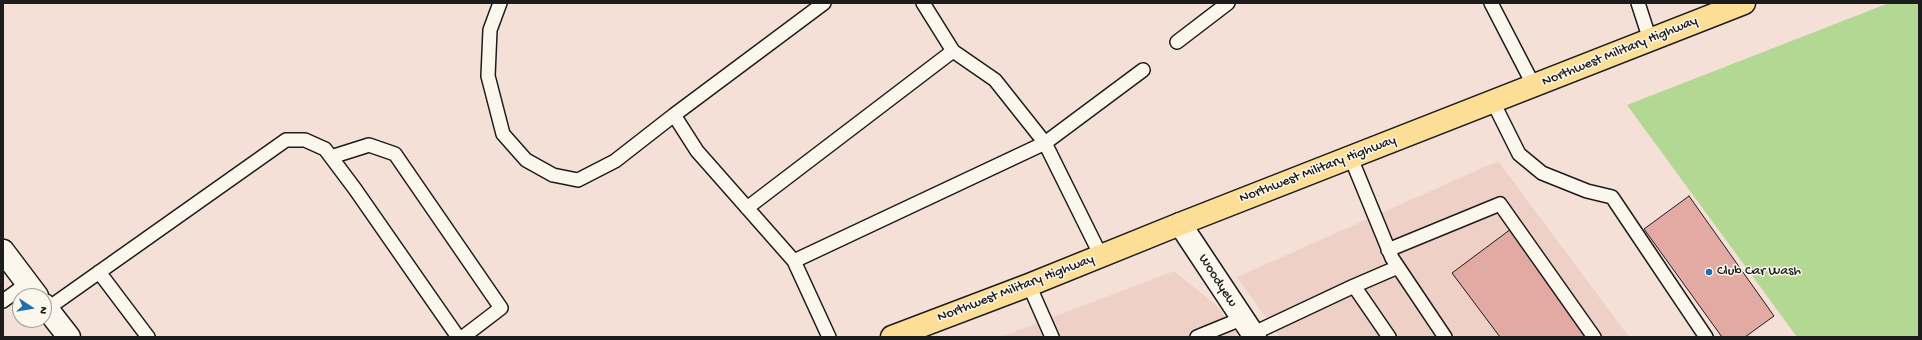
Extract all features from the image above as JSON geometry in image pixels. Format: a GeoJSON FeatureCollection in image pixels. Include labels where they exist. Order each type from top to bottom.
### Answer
{"type":"FeatureCollection","features":[{"type":"Feature","properties":{"kind":"main road","name":"Northwest Military Highway"},"geometry":{"type":"LineString","coordinates":[[892,337],[1029,285],[1180,224],[1744,3]]}},
{"type":"Feature","properties":{"kind":"street","name":"Woodyew"},"geometry":{"type":"LineString","coordinates":[[1180,224],[1250,330]]}},
{"type":"Feature","properties":{"kind":"street"},"geometry":{"type":"LineString","coordinates":[[3,251],[31,288]]}},
{"type":"Feature","properties":{"kind":"street"},"geometry":{"type":"LineString","coordinates":[[52,315],[69,337]]}},
{"type":"Feature","properties":{"kind":"lane"},"geometry":{"type":"LineString","coordinates":[[500,3],[490,30],[488,76],[503,134],[526,160],[553,175],[578,180],[615,161],[824,3]]}},
{"type":"Feature","properties":{"kind":"lane"},"geometry":{"type":"LineString","coordinates":[[922,3],[953,51],[995,80],[1045,143],[1101,256]]}},
{"type":"Feature","properties":{"kind":"lane"},"geometry":{"type":"LineString","coordinates":[[1178,42],[1228,3]]}},
{"type":"Feature","properties":{"kind":"lane"},"geometry":{"type":"LineString","coordinates":[[1491,3],[1534,86]]}},
{"type":"Feature","properties":{"kind":"lane"},"geometry":{"type":"LineString","coordinates":[[1638,3],[1650,40]]}},
{"type":"Feature","properties":{"kind":"lane"},"geometry":{"type":"LineString","coordinates":[[747,208],[953,51]]}},
{"type":"Feature","properties":{"kind":"lane"},"geometry":{"type":"LineString","coordinates":[[794,261],[1045,143],[1143,70]]}},
{"type":"Feature","properties":{"kind":"lane"},"geometry":{"type":"LineString","coordinates":[[1493,102],[1519,154],[1542,173],[1587,191],[1612,197],[1706,337]]}},
{"type":"Feature","properties":{"kind":"lane"},"geometry":{"type":"LineString","coordinates":[[674,115],[696,151],[794,261],[829,337]]}},
{"type":"Feature","properties":{"kind":"lane"},"geometry":{"type":"LineString","coordinates":[[52,292],[99,272],[286,140],[305,140],[325,149],[458,337]]}},
{"type":"Feature","properties":{"kind":"lane"},"geometry":{"type":"LineString","coordinates":[[331,157],[369,145],[395,154],[501,308],[463,337]]}},
{"type":"Feature","properties":{"kind":"lane"},"geometry":{"type":"LineString","coordinates":[[1351,158],[1388,250],[1445,337]]}},
{"type":"Feature","properties":{"kind":"lane"},"geometry":{"type":"LineString","coordinates":[[1388,250],[1500,204],[1594,337]]}},
{"type":"Feature","properties":{"kind":"lane"},"geometry":{"type":"LineString","coordinates":[[1198,337],[1250,330],[1398,267]]}},
{"type":"Feature","properties":{"kind":"lane"},"geometry":{"type":"LineString","coordinates":[[99,272],[148,337]]}},
{"type":"Feature","properties":{"kind":"lane"},"geometry":{"type":"LineString","coordinates":[[1029,285],[1052,337]]}},
{"type":"Feature","properties":{"kind":"lane"},"geometry":{"type":"LineString","coordinates":[[1354,286],[1389,337]]}},
{"type":"Feature","properties":{"kind":"shaded area"},"geometry":{"type":"Polygon","coordinates":[[[1498,161],[1629,337],[1280,337],[1237,277],[1498,161]]]}},
{"type":"Feature","properties":{"kind":"shaded area"},"geometry":{"type":"Polygon","coordinates":[[[1174,271],[1216,305],[1240,337],[1001,337],[1174,271]]]}},
{"type":"Feature","properties":{"kind":"green space"},"geometry":{"type":"Polygon","coordinates":[[[1889,3],[1919,3],[1919,337],[1797,337],[1627,105],[1889,3]]]}},
{"type":"Feature","properties":{"kind":"building","name":"Club Car Wash"},"geometry":{"type":"Polygon","coordinates":[[[1689,196],[1774,316],[1745,337],[1722,337],[1644,229],[1689,196]]]}},
{"type":"Feature","properties":{"kind":"building"},"geometry":{"type":"Polygon","coordinates":[[[1511,229],[1588,337],[1500,337],[1452,273],[1511,229]]]}},
{"type":"Feature","properties":{"kind":"place","name":"Club Car Wash"},"geometry":{"type":"Point","coordinates":[1709,272]}}]}
